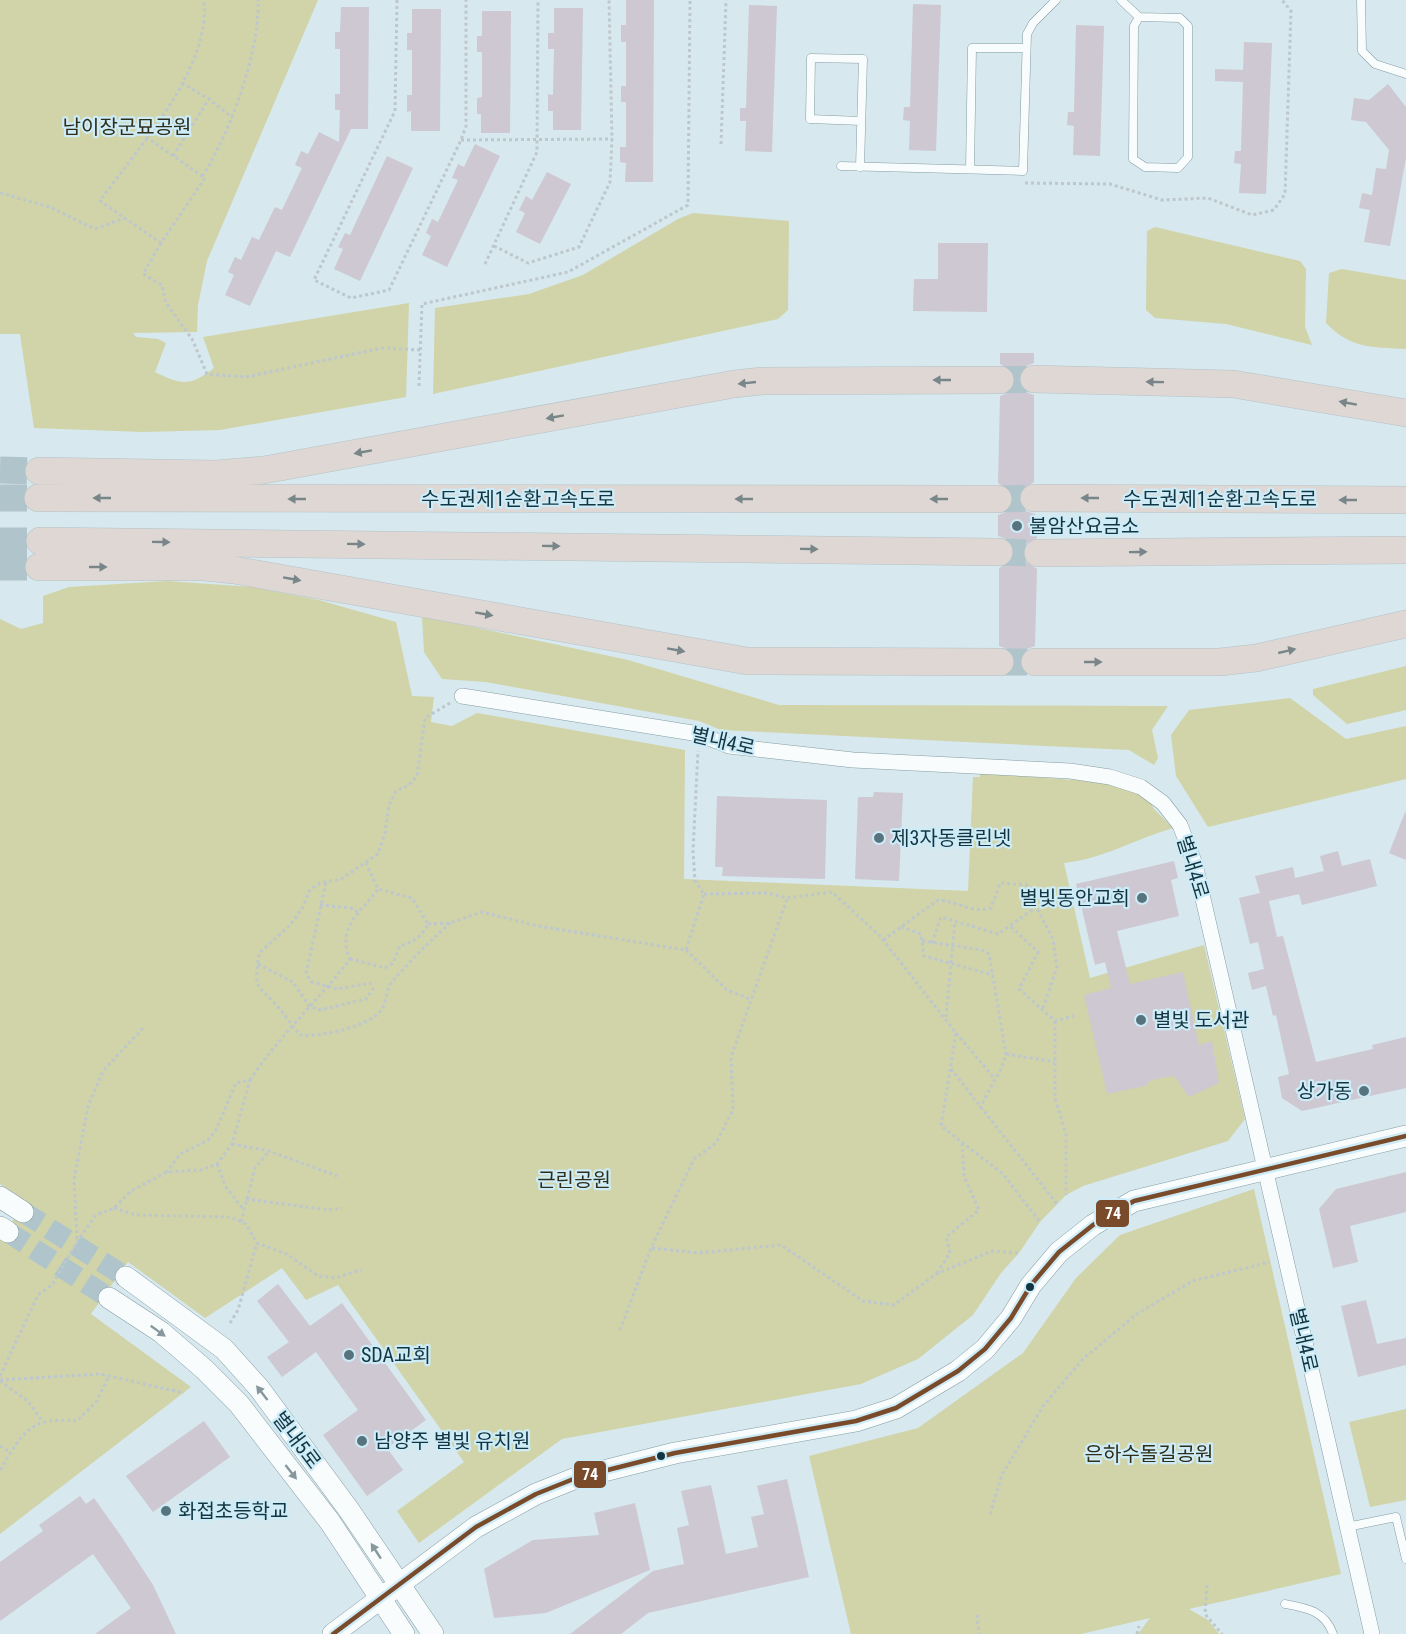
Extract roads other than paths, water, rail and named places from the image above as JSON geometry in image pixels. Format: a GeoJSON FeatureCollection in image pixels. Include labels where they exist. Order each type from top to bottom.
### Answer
{"type":"FeatureCollection","features":[{"type":"Feature","properties":{"kind":"highway"},"geometry":{"type":"LineString","coordinates":[[1034,379],[1233,384],[1406,413]]}},
{"type":"Feature","properties":{"kind":"highway"},"geometry":{"type":"LineString","coordinates":[[39,471],[216,474],[264,470],[734,384],[762,381],[1000,380]]}},
{"type":"Feature","properties":{"kind":"highway","name":"수도권제1순환고속도로"},"geometry":{"type":"LineString","coordinates":[[38,498],[998,499]]}},
{"type":"Feature","properties":{"kind":"highway","name":"수도권제1순환고속도로"},"geometry":{"type":"LineString","coordinates":[[1034,498],[1406,500]]}},
{"type":"Feature","properties":{"kind":"highway"},"geometry":{"type":"LineString","coordinates":[[1038,553],[1406,550]]}},
{"type":"Feature","properties":{"kind":"highway"},"geometry":{"type":"LineString","coordinates":[[999,552],[40,554],[234,570],[747,661],[999,662]]}},
{"type":"Feature","properties":{"kind":"highway"},"geometry":{"type":"LineString","coordinates":[[1035,662],[1220,662],[1256,658],[1406,624]]}},
{"type":"Feature","properties":{"kind":"street","name":"별내4로"},"geometry":{"type":"LineString","coordinates":[[462,696],[699,734],[729,747],[853,760],[1070,771],[1110,777],[1141,787],[1163,803],[1180,825],[1196,864],[1372,1634]]}},
{"type":"Feature","properties":{"kind":"street"},"geometry":{"type":"LineString","coordinates":[[333,1634],[476,1527],[536,1494],[576,1478],[675,1453],[787,1431],[856,1421],[896,1408],[922,1394],[958,1371],[985,1349],[1011,1318],[1031,1285],[1059,1252],[1093,1224],[1134,1201],[1406,1136]]}},
{"type":"Feature","properties":{"kind":"street"},"geometry":{"type":"LineString","coordinates":[[0,1197],[23,1212]]}},
{"type":"Feature","properties":{"kind":"street","name":"별내5로"},"geometry":{"type":"LineString","coordinates":[[126,1277],[224,1349],[259,1388],[350,1510],[397,1584],[433,1634]]}},
{"type":"Feature","properties":{"kind":"street","name":"별내5로"},"geometry":{"type":"LineString","coordinates":[[110,1298],[161,1332],[204,1369],[239,1404],[330,1522],[378,1599],[404,1634]]}},
{"type":"Feature","properties":{"kind":"lane"},"geometry":{"type":"LineString","coordinates":[[841,166],[1023,171],[1026,34],[1056,0]]}},
{"type":"Feature","properties":{"kind":"lane"},"geometry":{"type":"LineString","coordinates":[[1121,0],[1139,17],[1180,18],[1188,26],[1188,157],[1178,168],[1145,167],[1133,159],[1134,26],[1139,17]]}},
{"type":"Feature","properties":{"kind":"lane"},"geometry":{"type":"LineString","coordinates":[[1361,0],[1362,51],[1375,64],[1406,74]]}},
{"type":"Feature","properties":{"kind":"lane"},"geometry":{"type":"LineString","coordinates":[[970,170],[972,48],[1026,48]]}},
{"type":"Feature","properties":{"kind":"lane"},"geometry":{"type":"LineString","coordinates":[[860,167],[863,59],[811,58],[810,119],[861,121]]}},
{"type":"Feature","properties":{"kind":"lane"},"geometry":{"type":"LineString","coordinates":[[1347,1527],[1396,1517],[1406,1559]]}},
{"type":"Feature","properties":{"kind":"lane"},"geometry":{"type":"LineString","coordinates":[[1285,1604],[1312,1609],[1329,1622],[1333,1634]]}},
{"type":"Feature","properties":{"kind":"tunnel"},"geometry":{"type":"LineString","coordinates":[[1000,380],[1034,379]]}},
{"type":"Feature","properties":{"kind":"tunnel"},"geometry":{"type":"LineString","coordinates":[[0,470],[39,471]]}},
{"type":"Feature","properties":{"kind":"tunnel"},"geometry":{"type":"LineString","coordinates":[[0,498],[38,498]]}},
{"type":"Feature","properties":{"kind":"tunnel"},"geometry":{"type":"LineString","coordinates":[[998,499],[1034,498]]}},
{"type":"Feature","properties":{"kind":"tunnel"},"geometry":{"type":"LineString","coordinates":[[0,541],[40,541]]}},
{"type":"Feature","properties":{"kind":"tunnel"},"geometry":{"type":"LineString","coordinates":[[999,552],[1038,553]]}},
{"type":"Feature","properties":{"kind":"tunnel"},"geometry":{"type":"LineString","coordinates":[[0,567],[39,567]]}},
{"type":"Feature","properties":{"kind":"tunnel"},"geometry":{"type":"LineString","coordinates":[[1000,662],[1035,662]]}},
{"type":"Feature","properties":{"kind":"tunnel"},"geometry":{"type":"LineString","coordinates":[[23,1212],[126,1277]]}},
{"type":"Feature","properties":{"kind":"tunnel"},"geometry":{"type":"LineString","coordinates":[[8,1232],[109,1298]]}},
{"type":"Feature","properties":{"kind":"place","name":"불암산요금소"},"geometry":{"type":"Point","coordinates":[1017,526]}},
{"type":"Feature","properties":{"kind":"place","name":"제3자동클린넷"},"geometry":{"type":"Point","coordinates":[879,838]}},
{"type":"Feature","properties":{"kind":"place","name":"별빛동안교회"},"geometry":{"type":"Point","coordinates":[1142,898]}},
{"type":"Feature","properties":{"kind":"place","name":"별빛 도서관"},"geometry":{"type":"Point","coordinates":[1141,1020]}},
{"type":"Feature","properties":{"kind":"place","name":"상가동"},"geometry":{"type":"Point","coordinates":[1364,1091]}},
{"type":"Feature","properties":{"kind":"place","name":"SDA교회"},"geometry":{"type":"Point","coordinates":[349,1355]}},
{"type":"Feature","properties":{"kind":"place","name":"남양주 별빛 유치원"},"geometry":{"type":"Point","coordinates":[362,1441]}},
{"type":"Feature","properties":{"kind":"place","name":"화접초등학교"},"geometry":{"type":"Point","coordinates":[166,1511]}},
{"type":"Feature","properties":{"kind":"park label","name":"남이장군묘공원"},"geometry":{"type":"Point","coordinates":[127,127]}},
{"type":"Feature","properties":{"kind":"park label","name":"근린공원"},"geometry":{"type":"Point","coordinates":[574,1180]}},
{"type":"Feature","properties":{"kind":"park label","name":"은하수돌길공원"},"geometry":{"type":"Point","coordinates":[1149,1454]}}]}
